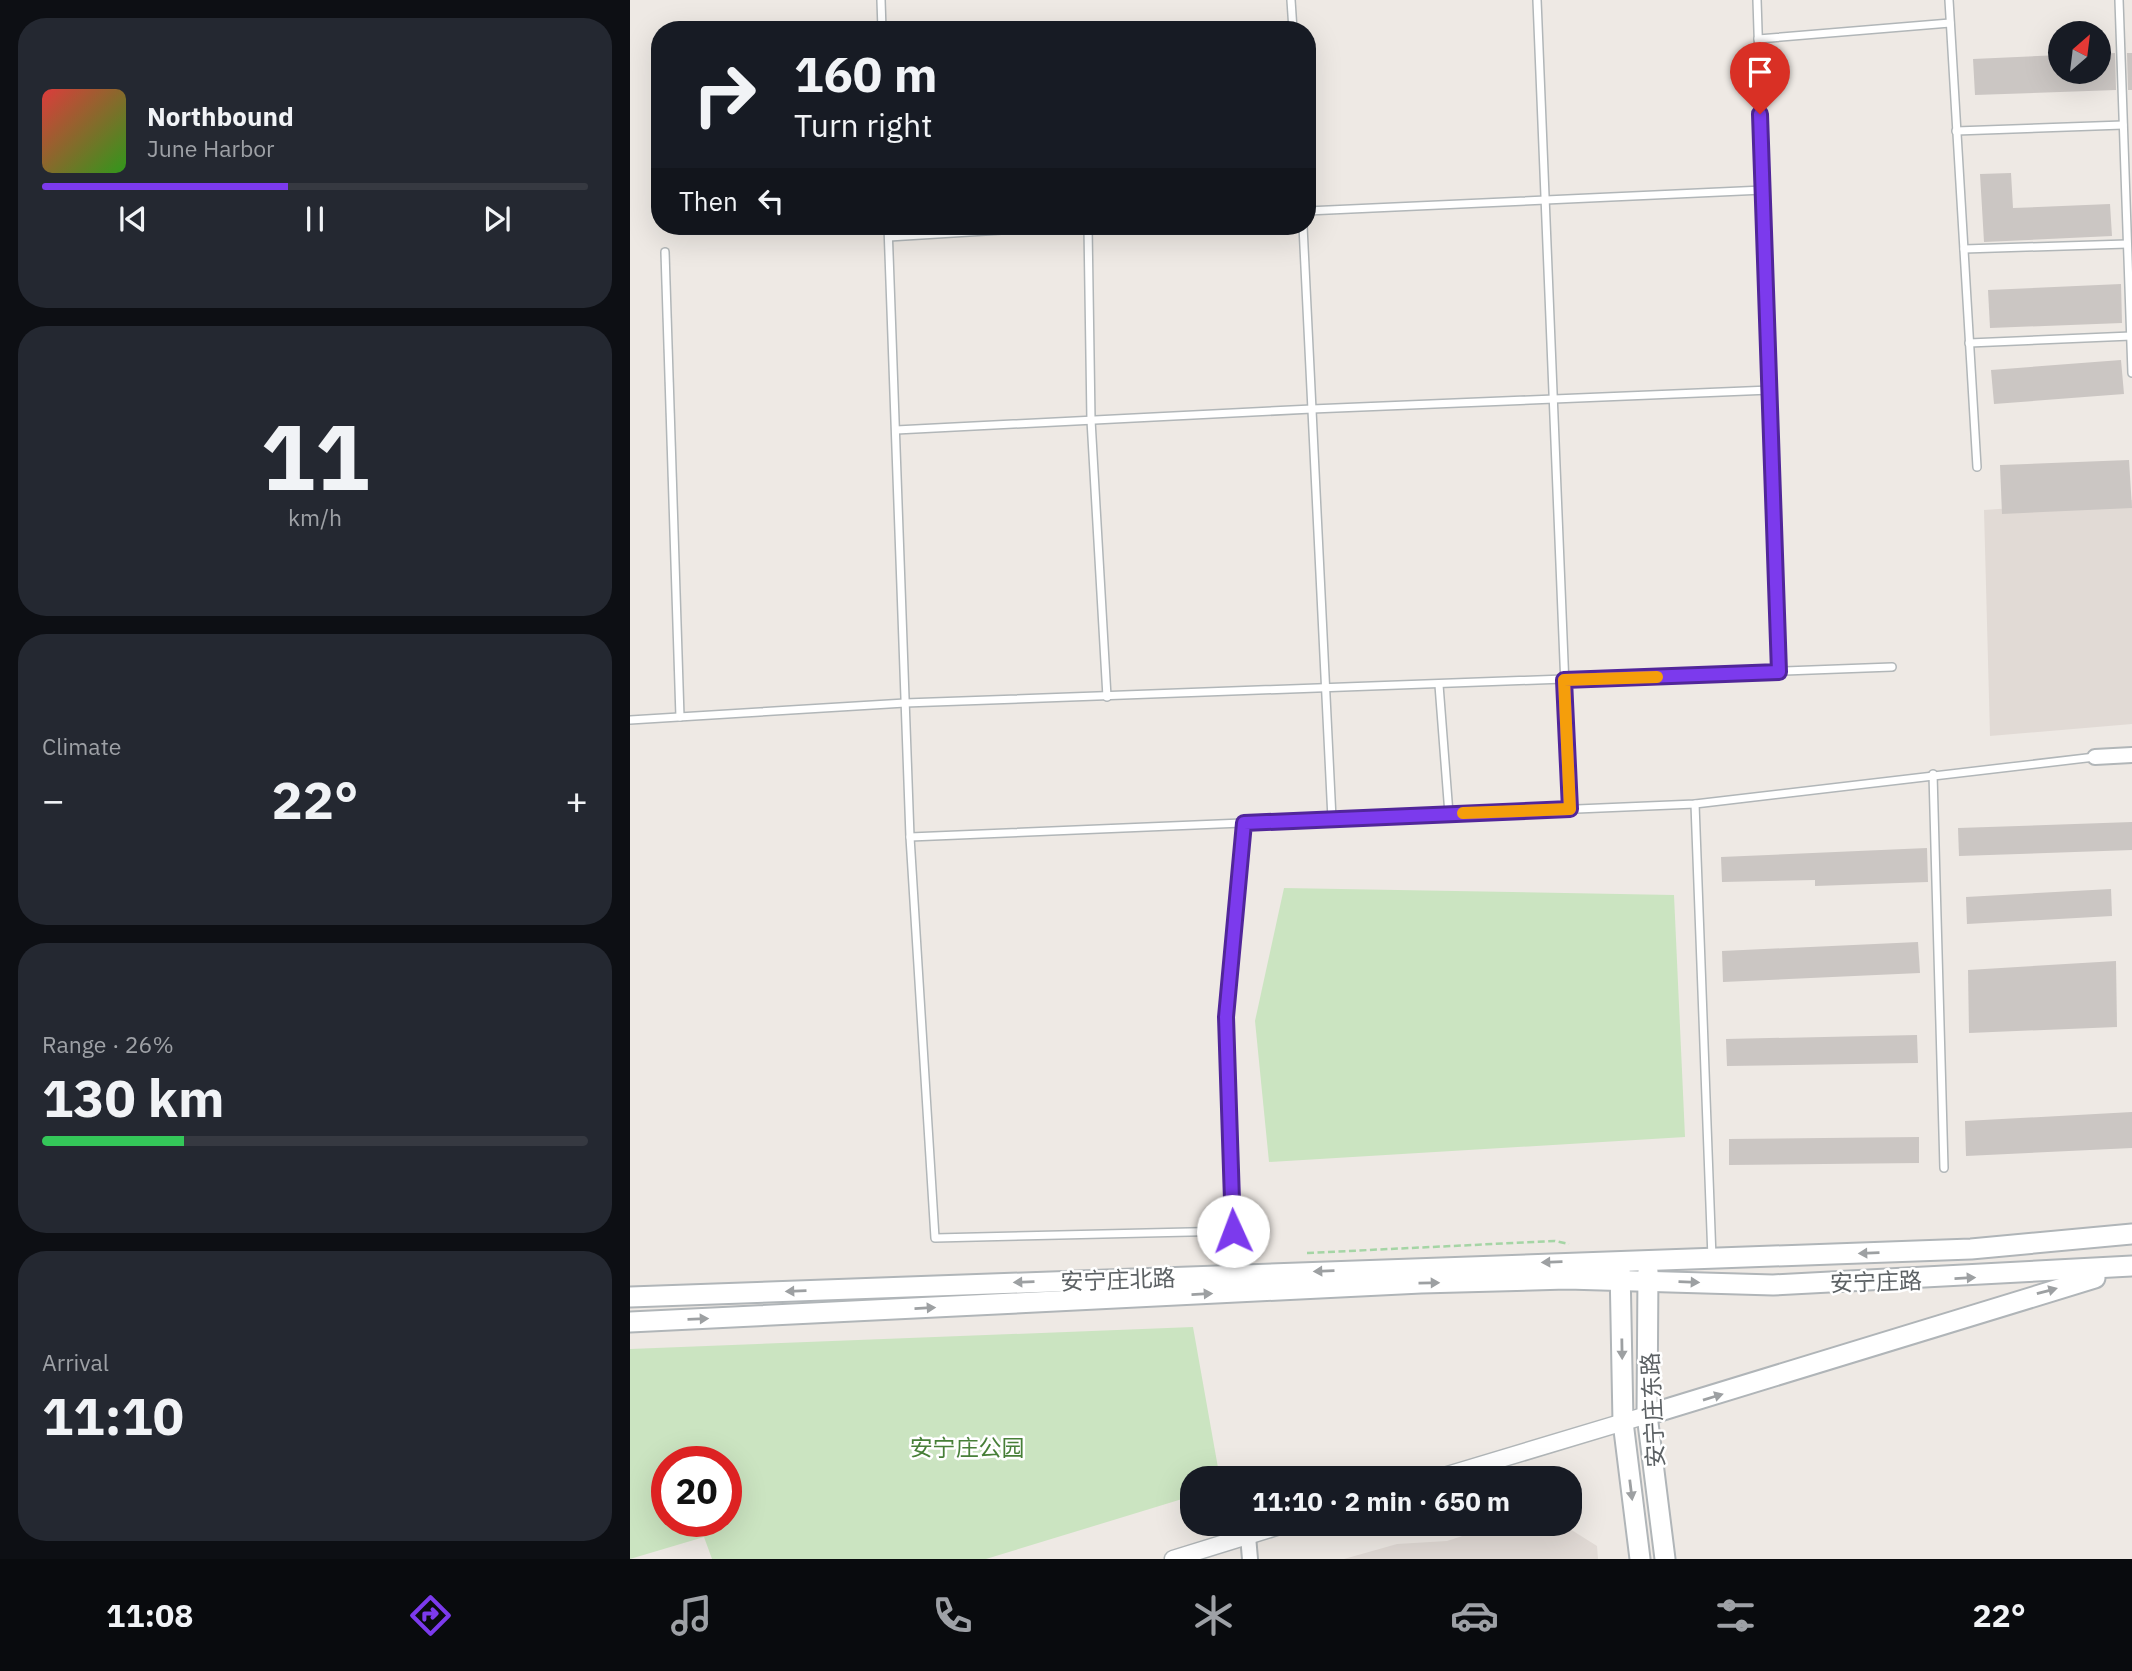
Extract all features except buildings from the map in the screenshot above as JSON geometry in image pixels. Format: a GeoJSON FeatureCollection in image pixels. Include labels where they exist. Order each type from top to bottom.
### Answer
{"type":"FeatureCollection","features":[{"type":"Feature","properties":{"kind":"main road","name":"安宁庄路"},"geometry":{"type":"LineString","coordinates":[[1648,1260],[2034,1245],[2132,1234]]}},
{"type":"Feature","properties":{"kind":"main road","name":"安宁庄北路"},"geometry":{"type":"LineString","coordinates":[[630,1322],[1421,1283],[1620,1270],[1648,1260]]}},
{"type":"Feature","properties":{"kind":"main road","name":"安宁庄东路"},"geometry":{"type":"LineString","coordinates":[[1648,1260],[1647,1415],[1665,1559]]}},
{"type":"Feature","properties":{"kind":"main road","name":"安宁庄路"},"geometry":{"type":"LineString","coordinates":[[1620,1270],[1648,1281],[1773,1286],[2132,1267]]}},
{"type":"Feature","properties":{"kind":"main road","name":"安宁庄路"},"geometry":{"type":"LineString","coordinates":[[1647,1415],[2132,1267]]}},
{"type":"Feature","properties":{"kind":"main road","name":"安宁庄北路"},"geometry":{"type":"LineString","coordinates":[[630,1297],[1620,1270]]}},
{"type":"Feature","properties":{"kind":"main road","name":"安宁庄东路"},"geometry":{"type":"LineString","coordinates":[[1620,1270],[1623,1422],[1640,1559]]}},
{"type":"Feature","properties":{"kind":"street"},"geometry":{"type":"LineString","coordinates":[[2095,757],[2132,755]]}},
{"type":"Feature","properties":{"kind":"street"},"geometry":{"type":"LineString","coordinates":[[1477,1466],[1647,1415]]}},
{"type":"Feature","properties":{"kind":"street"},"geometry":{"type":"LineString","coordinates":[[1173,1559],[1248,1536],[1250,1559]]}},
{"type":"Feature","properties":{"kind":"lane"},"geometry":{"type":"LineString","coordinates":[[881,0],[882,21]]}},
{"type":"Feature","properties":{"kind":"lane"},"geometry":{"type":"LineString","coordinates":[[1291,0],[1292,21]]}},
{"type":"Feature","properties":{"kind":"lane"},"geometry":{"type":"LineString","coordinates":[[1537,0],[1570,809]]}},
{"type":"Feature","properties":{"kind":"lane"},"geometry":{"type":"LineString","coordinates":[[1757,0],[1779,672]]}},
{"type":"Feature","properties":{"kind":"lane"},"geometry":{"type":"LineString","coordinates":[[1949,0],[1977,467]]}},
{"type":"Feature","properties":{"kind":"lane"},"geometry":{"type":"LineString","coordinates":[[2119,0],[2132,373]]}},
{"type":"Feature","properties":{"kind":"lane"},"geometry":{"type":"LineString","coordinates":[[1758,39],[1950,23]]}},
{"type":"Feature","properties":{"kind":"lane"},"geometry":{"type":"LineString","coordinates":[[1956,131],[2123,125]]}},
{"type":"Feature","properties":{"kind":"lane"},"geometry":{"type":"LineString","coordinates":[[1316,211],[1763,190]]}},
{"type":"Feature","properties":{"kind":"lane"},"geometry":{"type":"LineString","coordinates":[[921,235],[889,237],[910,837],[935,1238],[1233,1231],[1226,1017],[1244,823]]}},
{"type":"Feature","properties":{"kind":"lane"},"geometry":{"type":"LineString","coordinates":[[1088,235],[1091,420],[1107,697]]}},
{"type":"Feature","properties":{"kind":"lane"},"geometry":{"type":"LineString","coordinates":[[1303,235],[1332,819]]}},
{"type":"Feature","properties":{"kind":"lane"},"geometry":{"type":"LineString","coordinates":[[1964,249],[2127,244]]}},
{"type":"Feature","properties":{"kind":"lane"},"geometry":{"type":"LineString","coordinates":[[665,252],[680,717]]}},
{"type":"Feature","properties":{"kind":"lane"},"geometry":{"type":"LineString","coordinates":[[1969,343],[2131,336]]}},
{"type":"Feature","properties":{"kind":"lane"},"geometry":{"type":"LineString","coordinates":[[896,430],[1769,390]]}},
{"type":"Feature","properties":{"kind":"lane"},"geometry":{"type":"LineString","coordinates":[[630,720],[905,703],[1326,690],[1892,667]]}},
{"type":"Feature","properties":{"kind":"lane"},"geometry":{"type":"LineString","coordinates":[[1439,685],[1449,814]]}},
{"type":"Feature","properties":{"kind":"lane"},"geometry":{"type":"LineString","coordinates":[[910,837],[1695,804],[2095,757]]}},
{"type":"Feature","properties":{"kind":"lane"},"geometry":{"type":"LineString","coordinates":[[1933,774],[1944,1168]]}},
{"type":"Feature","properties":{"kind":"lane"},"geometry":{"type":"LineString","coordinates":[[1695,804],[1712,1259]]}},
{"type":"Feature","properties":{"kind":"shaded area"},"geometry":{"type":"Polygon","coordinates":[[[2132,500],[2132,724],[1990,736],[1984,510],[2132,500]]]}},
{"type":"Feature","properties":{"kind":"shaded area"},"geometry":{"type":"Polygon","coordinates":[[[1462,1536],[1581,1536],[1597,1546],[1598,1559],[1344,1559],[1397,1544],[1447,1541],[1462,1536]]]}},
{"type":"Feature","properties":{"kind":"green space"},"geometry":{"type":"Polygon","coordinates":[[[1284,888],[1674,895],[1685,1137],[1269,1162],[1255,1021],[1284,888]]]}},
{"type":"Feature","properties":{"kind":"green space","name":"安宁庄公园"},"geometry":{"type":"Polygon","coordinates":[[[1193,1327],[1218,1466],[1180,1466],[1180,1500],[986,1559],[712,1559],[704,1537],[630,1559],[630,1349],[1193,1327]]]}},
{"type":"Feature","properties":{"kind":"slow traffic"},"geometry":{"type":"LineString","coordinates":[[1463,813],[1570,809],[1564,680],[1657,677]]}},
{"type":"Feature","properties":{"kind":"route"},"geometry":{"type":"LineString","coordinates":[[1233,1231],[1226,1017],[1244,823],[1570,809],[1564,680],[1779,672],[1760,114]]}}]}
